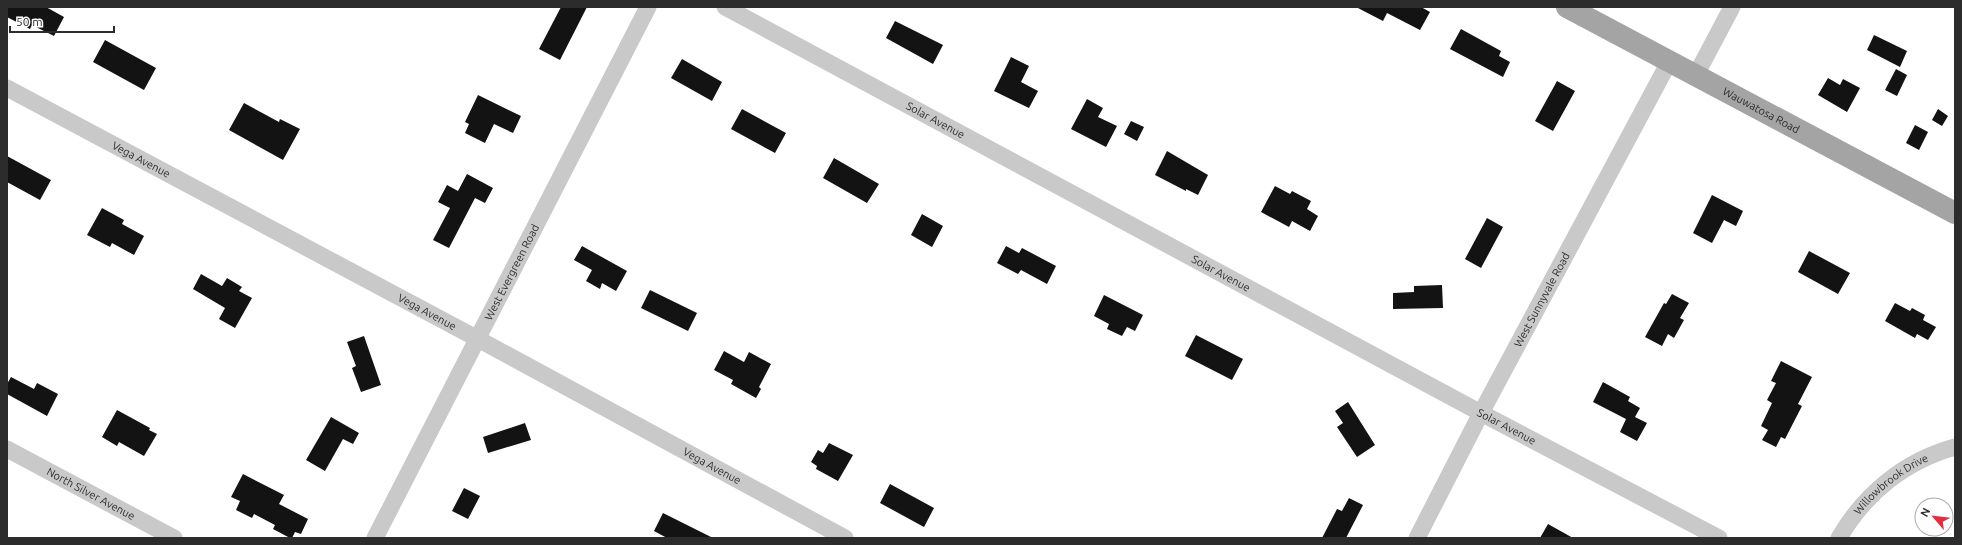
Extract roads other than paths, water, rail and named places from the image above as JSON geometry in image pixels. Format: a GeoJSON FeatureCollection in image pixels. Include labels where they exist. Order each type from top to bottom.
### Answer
{"type":"FeatureCollection","features":[{"type":"Feature","properties":{"kind":"main road","name":"Wauwatosa Road"},"geometry":{"type":"LineString","coordinates":[[1567,7],[1955,213]]}},
{"type":"Feature","properties":{"kind":"street","name":"West Evergreen Road"},"geometry":{"type":"LineString","coordinates":[[375,538],[648,7]]}},
{"type":"Feature","properties":{"kind":"street","name":"Solar Avenue"},"geometry":{"type":"LineString","coordinates":[[725,7],[1719,538]]}},
{"type":"Feature","properties":{"kind":"street"},"geometry":{"type":"LineString","coordinates":[[1696,75],[1732,7]]}},
{"type":"Feature","properties":{"kind":"street","name":"West Sunnyvale Road"},"geometry":{"type":"LineString","coordinates":[[1417,538],[1481,412],[1669,62]]}},
{"type":"Feature","properties":{"kind":"street","name":"Vega Avenue"},"geometry":{"type":"LineString","coordinates":[[7,88],[478,338],[845,538]]}},
{"type":"Feature","properties":{"kind":"street","name":"Willowbrook Drive"},"geometry":{"type":"LineString","coordinates":[[1839,538],[1850,520],[1878,487],[1918,460],[1955,447]]}},
{"type":"Feature","properties":{"kind":"street","name":"North Silver Avenue"},"geometry":{"type":"LineString","coordinates":[[7,449],[174,538]]}}]}
